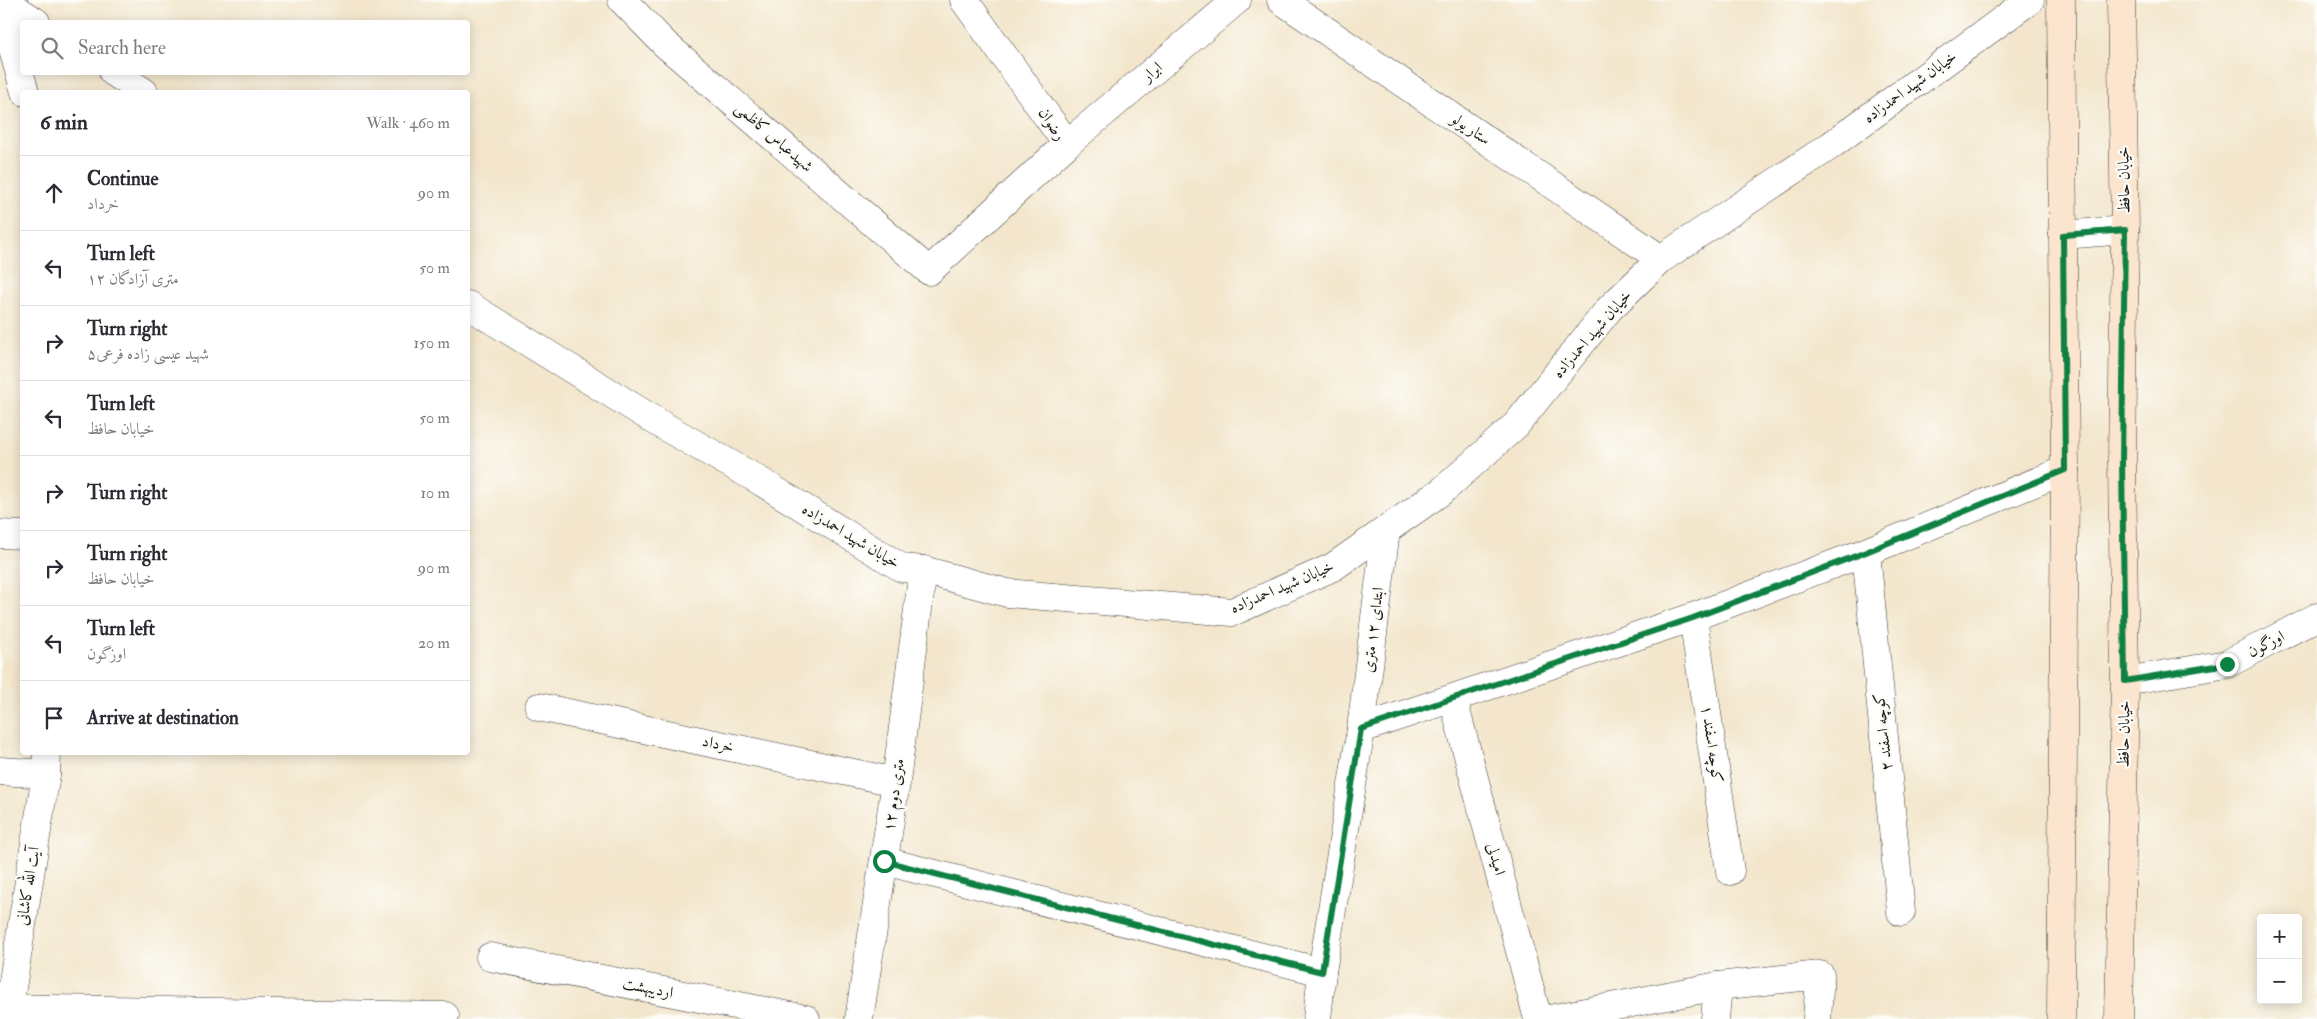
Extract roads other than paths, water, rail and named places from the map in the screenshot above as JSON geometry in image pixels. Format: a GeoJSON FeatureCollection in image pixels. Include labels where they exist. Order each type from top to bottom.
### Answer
{"type":"FeatureCollection","features":[{"type":"Feature","properties":{"kind":"main road"},"geometry":{"type":"LineString","coordinates":[[2061,0],[2065,470],[2061,1019]]}},
{"type":"Feature","properties":{"kind":"main road","name":"خیابان حافظ"},"geometry":{"type":"LineString","coordinates":[[2120,1019],[2125,681],[2122,462],[2125,230],[2121,0]]}},
{"type":"Feature","properties":{"kind":"street"},"geometry":{"type":"LineString","coordinates":[[2,0],[33,20]]}},
{"type":"Feature","properties":{"kind":"street","name":"شهیدعباس کاظمی"},"geometry":{"type":"LineString","coordinates":[[622,0],[665,44],[929,270]]}},
{"type":"Feature","properties":{"kind":"street","name":"رضوان"},"geometry":{"type":"LineString","coordinates":[[929,270],[1067,144],[964,0]]}},
{"type":"Feature","properties":{"kind":"street","name":"ابرار"},"geometry":{"type":"LineString","coordinates":[[1067,144],[1237,0]]}},
{"type":"Feature","properties":{"kind":"street","name":"ستار یولو"},"geometry":{"type":"LineString","coordinates":[[1281,0],[1661,258]]}},
{"type":"Feature","properties":{"kind":"street","name":"خیابان شهید احمدزاده"},"geometry":{"type":"LineString","coordinates":[[470,306],[662,425],[755,478],[902,568],[923,570],[1007,593],[1232,612],[1333,567],[1442,491],[1516,425],[1609,309],[1661,258],[1830,146],[2030,0]]}},
{"type":"Feature","properties":{"kind":"street"},"geometry":{"type":"LineString","coordinates":[[0,4],[20,74]]}},
{"type":"Feature","properties":{"kind":"street"},"geometry":{"type":"LineString","coordinates":[[20,75],[24,90]]}},
{"type":"Feature","properties":{"kind":"street"},"geometry":{"type":"LineString","coordinates":[[118,75],[141,90]]}},
{"type":"Feature","properties":{"kind":"street"},"geometry":{"type":"LineString","coordinates":[[2063,235],[2125,230]]}},
{"type":"Feature","properties":{"kind":"street"},"geometry":{"type":"LineString","coordinates":[[1361,729],[1693,618],[1866,552],[2065,470]]}},
{"type":"Feature","properties":{"kind":"street","name":"ابتدای ۱۲ متری"},"geometry":{"type":"LineString","coordinates":[[1317,1019],[1322,972],[1361,729],[1386,530]]}},
{"type":"Feature","properties":{"kind":"street"},"geometry":{"type":"LineString","coordinates":[[0,534],[20,536]]}},
{"type":"Feature","properties":{"kind":"street","name":"کوچه اسفند ۲"},"geometry":{"type":"LineString","coordinates":[[1866,552],[1901,912]]}},
{"type":"Feature","properties":{"kind":"street","name":"۱۲ متری دوم"},"geometry":{"type":"LineString","coordinates":[[859,1019],[896,782],[923,570]]}},
{"type":"Feature","properties":{"kind":"street","name":"اوزگون"},"geometry":{"type":"LineString","coordinates":[[2125,681],[2227,664],[2317,617]]}},
{"type":"Feature","properties":{"kind":"street","name":"کوچه اسفند ۱"},"geometry":{"type":"LineString","coordinates":[[1693,618],[1730,871]]}},
{"type":"Feature","properties":{"kind":"street","name":"امیدلی"},"geometry":{"type":"LineString","coordinates":[[1453,699],[1538,1019]]}},
{"type":"Feature","properties":{"kind":"street","name":"خرداد"},"geometry":{"type":"LineString","coordinates":[[539,707],[896,782]]}},
{"type":"Feature","properties":{"kind":"street"},"geometry":{"type":"LineString","coordinates":[[0,771],[46,763]]}},
{"type":"Feature","properties":{"kind":"street","name":"آیت الله کاشانی"},"geometry":{"type":"LineString","coordinates":[[5,1012],[46,763]]}},
{"type":"Feature","properties":{"kind":"street"},"geometry":{"type":"LineString","coordinates":[[884,861],[1322,972]]}},
{"type":"Feature","properties":{"kind":"street","name":"اردیبهشت"},"geometry":{"type":"LineString","coordinates":[[490,957],[806,1019]]}},
{"type":"Feature","properties":{"kind":"street"},"geometry":{"type":"LineString","coordinates":[[1550,1019],[1718,986],[1820,975],[1817,1019]]}},
{"type":"Feature","properties":{"kind":"street"},"geometry":{"type":"LineString","coordinates":[[1715,1019],[1718,986]]}},
{"type":"Feature","properties":{"kind":"street"},"geometry":{"type":"LineString","coordinates":[[5,1012],[445,1016]]}}]}
